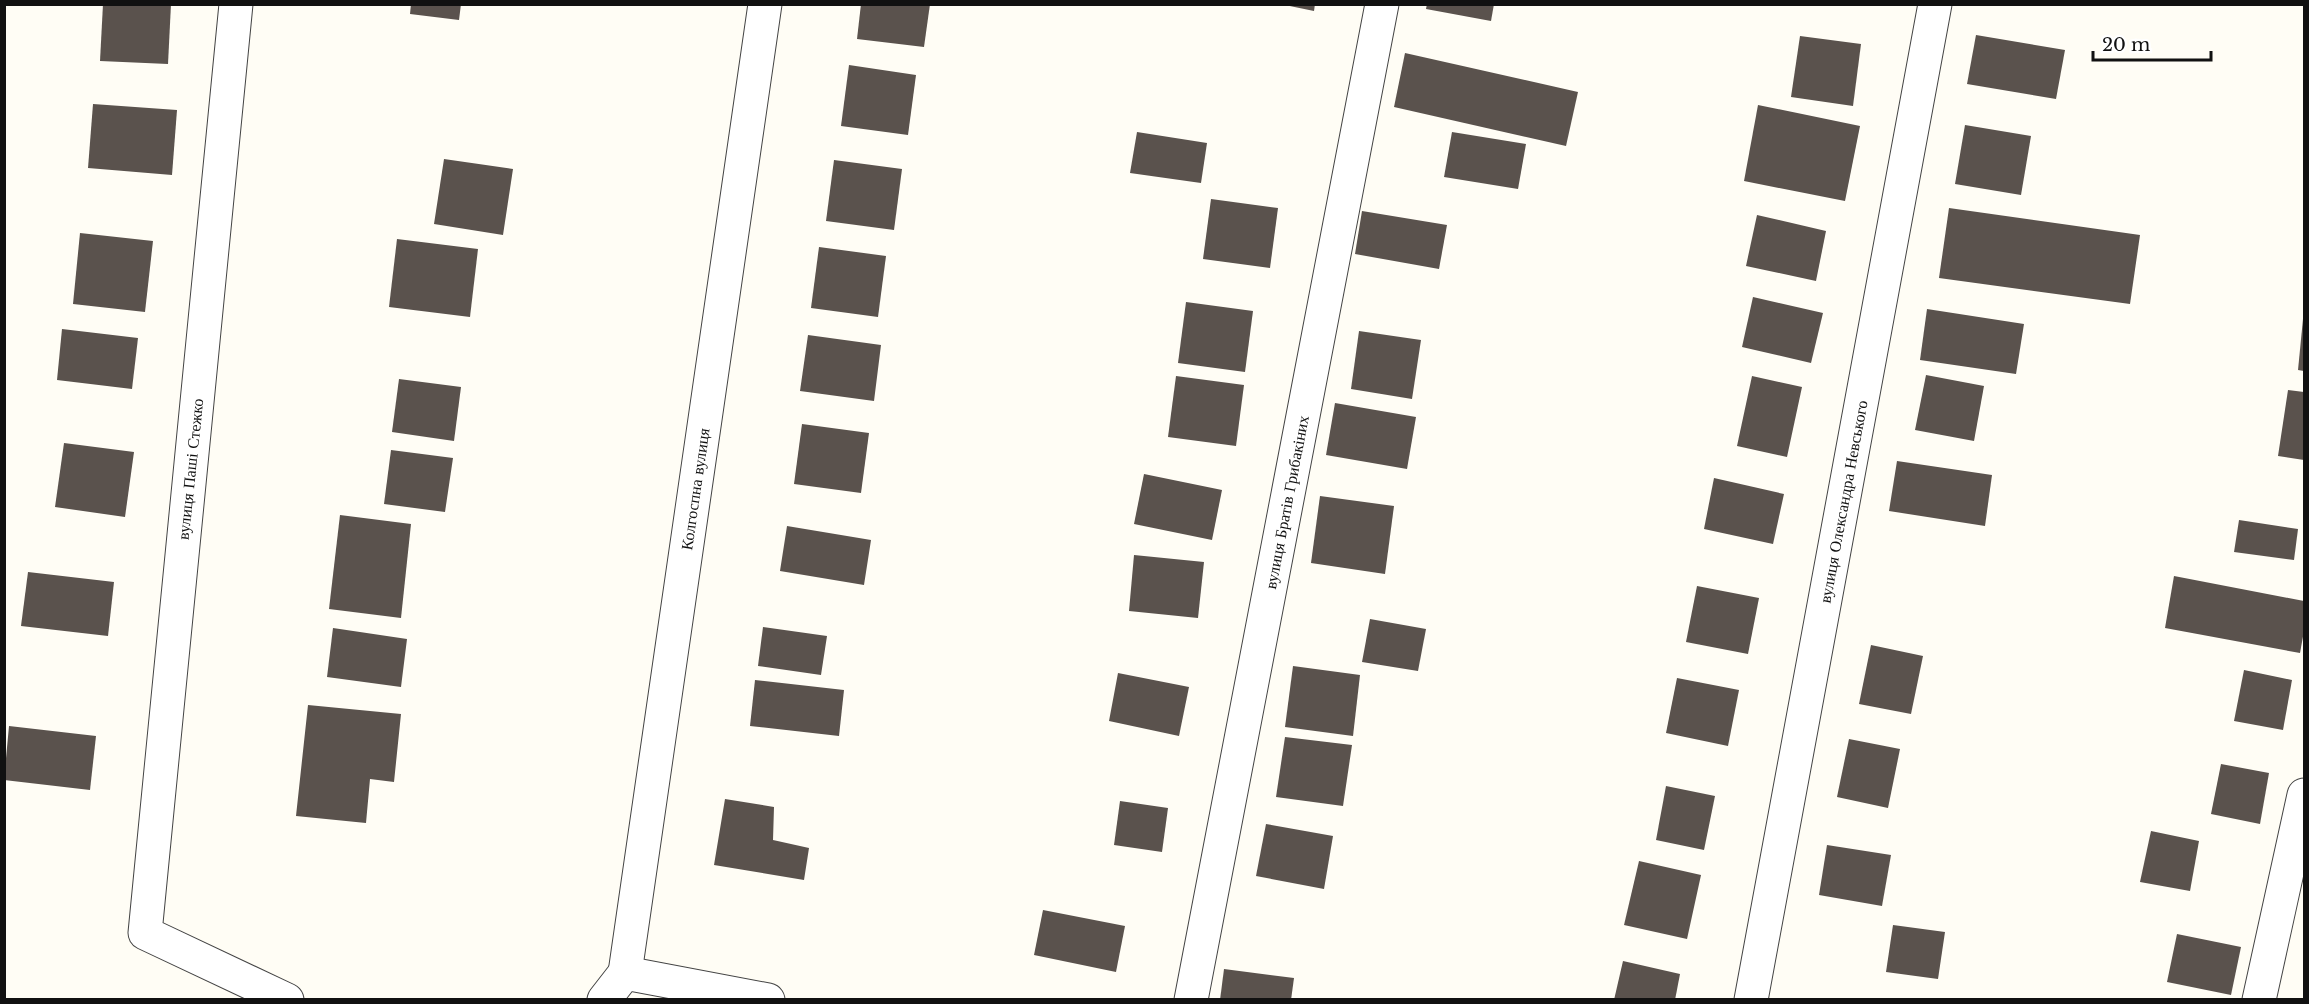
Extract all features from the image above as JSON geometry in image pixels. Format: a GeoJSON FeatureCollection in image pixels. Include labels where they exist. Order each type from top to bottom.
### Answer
{"type":"FeatureCollection","features":[{"type":"Feature","properties":{"kind":"street","name":"вулиця Паші Стежко"},"geometry":{"type":"LineString","coordinates":[[236,4],[145,933],[287,999]]}},
{"type":"Feature","properties":{"kind":"street","name":"Колгоспна вулиця"},"geometry":{"type":"LineString","coordinates":[[625,973],[765,4]]}},
{"type":"Feature","properties":{"kind":"street","name":"вулиця Братів Грибакіних"},"geometry":{"type":"LineString","coordinates":[[1191,999],[1382,4]]}},
{"type":"Feature","properties":{"kind":"street","name":"вулиця Олександра Невського"},"geometry":{"type":"LineString","coordinates":[[1751,999],[1935,4]]}},
{"type":"Feature","properties":{"kind":"street"},"geometry":{"type":"LineString","coordinates":[[2259,999],[2304,795]]}},
{"type":"Feature","properties":{"kind":"street"},"geometry":{"type":"LineString","coordinates":[[604,999],[625,973],[768,999]]}},
{"type":"Feature","properties":{"kind":"building"},"geometry":{"type":"Polygon","coordinates":[[[103,4],[171,4],[168,64],[100,61],[103,4]]]}},
{"type":"Feature","properties":{"kind":"building"},"geometry":{"type":"Polygon","coordinates":[[[411,4],[461,4],[459,20],[410,14],[411,4]]]}},
{"type":"Feature","properties":{"kind":"building"},"geometry":{"type":"Polygon","coordinates":[[[861,4],[930,4],[924,47],[857,39],[861,4]]]}},
{"type":"Feature","properties":{"kind":"building"},"geometry":{"type":"Polygon","coordinates":[[[1280,4],[1315,4],[1314,11],[1280,4]]]}},
{"type":"Feature","properties":{"kind":"building"},"geometry":{"type":"Polygon","coordinates":[[[1427,4],[1494,4],[1491,21],[1426,9],[1427,4]]]}},
{"type":"Feature","properties":{"kind":"building"},"geometry":{"type":"Polygon","coordinates":[[[1976,35],[2065,50],[2056,99],[1967,84],[1976,35]]]}},
{"type":"Feature","properties":{"kind":"building"},"geometry":{"type":"Polygon","coordinates":[[[1800,36],[1861,44],[1853,106],[1791,97],[1800,36]]]}},
{"type":"Feature","properties":{"kind":"building"},"geometry":{"type":"Polygon","coordinates":[[[1405,53],[1578,92],[1566,146],[1394,107],[1405,53]]]}},
{"type":"Feature","properties":{"kind":"building"},"geometry":{"type":"Polygon","coordinates":[[[849,65],[916,75],[908,135],[841,126],[849,65]]]}},
{"type":"Feature","properties":{"kind":"building"},"geometry":{"type":"Polygon","coordinates":[[[93,104],[177,110],[172,175],[88,168],[93,104]]]}},
{"type":"Feature","properties":{"kind":"building"},"geometry":{"type":"Polygon","coordinates":[[[1758,105],[1860,126],[1845,201],[1744,181],[1758,105]]]}},
{"type":"Feature","properties":{"kind":"building"},"geometry":{"type":"Polygon","coordinates":[[[1965,125],[2031,136],[2021,195],[1955,184],[1965,125]]]}},
{"type":"Feature","properties":{"kind":"building"},"geometry":{"type":"Polygon","coordinates":[[[1137,132],[1207,143],[1201,183],[1130,173],[1137,132]]]}},
{"type":"Feature","properties":{"kind":"building"},"geometry":{"type":"Polygon","coordinates":[[[1452,132],[1526,144],[1518,189],[1444,177],[1452,132]]]}},
{"type":"Feature","properties":{"kind":"building"},"geometry":{"type":"Polygon","coordinates":[[[444,159],[513,169],[503,235],[434,224],[444,159]]]}},
{"type":"Feature","properties":{"kind":"building"},"geometry":{"type":"Polygon","coordinates":[[[834,160],[902,169],[894,230],[826,221],[834,160]]]}},
{"type":"Feature","properties":{"kind":"building"},"geometry":{"type":"Polygon","coordinates":[[[1211,199],[1278,208],[1270,268],[1203,259],[1211,199]]]}},
{"type":"Feature","properties":{"kind":"building"},"geometry":{"type":"Polygon","coordinates":[[[1949,208],[2140,235],[2130,304],[1939,278],[1949,208]]]}},
{"type":"Feature","properties":{"kind":"building"},"geometry":{"type":"Polygon","coordinates":[[[1362,211],[1447,225],[1439,269],[1355,254],[1362,211]]]}},
{"type":"Feature","properties":{"kind":"building"},"geometry":{"type":"Polygon","coordinates":[[[1757,215],[1826,231],[1816,281],[1746,266],[1757,215]]]}},
{"type":"Feature","properties":{"kind":"building"},"geometry":{"type":"Polygon","coordinates":[[[80,233],[153,241],[145,312],[73,304],[80,233]]]}},
{"type":"Feature","properties":{"kind":"building"},"geometry":{"type":"Polygon","coordinates":[[[397,239],[478,249],[470,317],[389,307],[397,239]]]}},
{"type":"Feature","properties":{"kind":"building"},"geometry":{"type":"Polygon","coordinates":[[[819,247],[886,256],[878,317],[811,308],[819,247]]]}},
{"type":"Feature","properties":{"kind":"building"},"geometry":{"type":"Polygon","coordinates":[[[1753,297],[1823,313],[1811,363],[1742,347],[1753,297]]]}},
{"type":"Feature","properties":{"kind":"building"},"geometry":{"type":"Polygon","coordinates":[[[1186,302],[1253,311],[1245,372],[1178,363],[1186,302]]]}},
{"type":"Feature","properties":{"kind":"building"},"geometry":{"type":"Polygon","coordinates":[[[1927,309],[2024,324],[2016,374],[1920,360],[1927,309]]]}},
{"type":"Feature","properties":{"kind":"building"},"geometry":{"type":"Polygon","coordinates":[[[2304,319],[2304,371],[2298,370],[2304,319]]]}},
{"type":"Feature","properties":{"kind":"building"},"geometry":{"type":"Polygon","coordinates":[[[62,329],[138,338],[132,389],[57,380],[62,329]]]}},
{"type":"Feature","properties":{"kind":"building"},"geometry":{"type":"Polygon","coordinates":[[[1359,331],[1421,340],[1412,399],[1351,389],[1359,331]]]}},
{"type":"Feature","properties":{"kind":"building"},"geometry":{"type":"Polygon","coordinates":[[[808,335],[881,345],[874,401],[800,391],[808,335]]]}},
{"type":"Feature","properties":{"kind":"building"},"geometry":{"type":"Polygon","coordinates":[[[1926,375],[1984,386],[1974,441],[1915,430],[1926,375]]]}},
{"type":"Feature","properties":{"kind":"building"},"geometry":{"type":"Polygon","coordinates":[[[1176,376],[1244,385],[1236,446],[1168,437],[1176,376]]]}},
{"type":"Feature","properties":{"kind":"building"},"geometry":{"type":"Polygon","coordinates":[[[1752,376],[1802,387],[1787,457],[1737,446],[1752,376]]]}},
{"type":"Feature","properties":{"kind":"building"},"geometry":{"type":"Polygon","coordinates":[[[399,379],[461,387],[454,441],[392,432],[399,379]]]}},
{"type":"Feature","properties":{"kind":"building"},"geometry":{"type":"Polygon","coordinates":[[[2288,390],[2304,392],[2304,460],[2278,456],[2288,390]]]}},
{"type":"Feature","properties":{"kind":"building"},"geometry":{"type":"Polygon","coordinates":[[[1335,403],[1416,417],[1407,469],[1326,455],[1335,403]]]}},
{"type":"Feature","properties":{"kind":"building"},"geometry":{"type":"Polygon","coordinates":[[[802,424],[869,433],[861,493],[794,484],[802,424]]]}},
{"type":"Feature","properties":{"kind":"building"},"geometry":{"type":"Polygon","coordinates":[[[64,443],[134,452],[125,517],[55,507],[64,443]]]}},
{"type":"Feature","properties":{"kind":"building"},"geometry":{"type":"Polygon","coordinates":[[[391,450],[453,458],[445,512],[384,504],[391,450]]]}},
{"type":"Feature","properties":{"kind":"building"},"geometry":{"type":"Polygon","coordinates":[[[1897,461],[1992,475],[1985,526],[1889,511],[1897,461]]]}},
{"type":"Feature","properties":{"kind":"building"},"geometry":{"type":"Polygon","coordinates":[[[1144,474],[1222,490],[1212,540],[1134,524],[1144,474]]]}},
{"type":"Feature","properties":{"kind":"building"},"geometry":{"type":"Polygon","coordinates":[[[1714,478],[1784,494],[1773,544],[1704,529],[1714,478]]]}},
{"type":"Feature","properties":{"kind":"building"},"geometry":{"type":"Polygon","coordinates":[[[1320,496],[1394,506],[1385,574],[1311,563],[1320,496]]]}},
{"type":"Feature","properties":{"kind":"building"},"geometry":{"type":"Polygon","coordinates":[[[340,515],[411,524],[401,618],[329,609],[340,515]]]}},
{"type":"Feature","properties":{"kind":"building"},"geometry":{"type":"Polygon","coordinates":[[[2239,520],[2298,529],[2294,560],[2234,552],[2239,520]]]}},
{"type":"Feature","properties":{"kind":"building"},"geometry":{"type":"Polygon","coordinates":[[[787,526],[871,540],[864,585],[780,571],[787,526]]]}},
{"type":"Feature","properties":{"kind":"building"},"geometry":{"type":"Polygon","coordinates":[[[1134,555],[1204,562],[1198,618],[1129,611],[1134,555]]]}},
{"type":"Feature","properties":{"kind":"building"},"geometry":{"type":"Polygon","coordinates":[[[28,572],[114,582],[108,636],[21,626],[28,572]]]}},
{"type":"Feature","properties":{"kind":"building"},"geometry":{"type":"Polygon","coordinates":[[[2174,576],[2304,601],[2304,631],[2300,653],[2165,628],[2174,576]]]}},
{"type":"Feature","properties":{"kind":"building"},"geometry":{"type":"Polygon","coordinates":[[[1697,586],[1759,598],[1748,654],[1686,642],[1697,586]]]}},
{"type":"Feature","properties":{"kind":"building"},"geometry":{"type":"Polygon","coordinates":[[[1370,619],[1426,629],[1418,671],[1362,662],[1370,619]]]}},
{"type":"Feature","properties":{"kind":"building"},"geometry":{"type":"Polygon","coordinates":[[[763,627],[827,636],[821,675],[758,666],[763,627]]]}},
{"type":"Feature","properties":{"kind":"building"},"geometry":{"type":"Polygon","coordinates":[[[333,628],[407,639],[401,687],[327,677],[333,628]]]}},
{"type":"Feature","properties":{"kind":"building"},"geometry":{"type":"Polygon","coordinates":[[[1871,645],[1923,656],[1911,714],[1859,704],[1871,645]]]}},
{"type":"Feature","properties":{"kind":"building"},"geometry":{"type":"Polygon","coordinates":[[[1293,666],[1360,675],[1353,736],[1285,727],[1293,666]]]}},
{"type":"Feature","properties":{"kind":"building"},"geometry":{"type":"Polygon","coordinates":[[[2244,670],[2292,680],[2283,730],[2234,721],[2244,670]]]}},
{"type":"Feature","properties":{"kind":"building"},"geometry":{"type":"Polygon","coordinates":[[[1118,673],[1189,687],[1179,736],[1109,721],[1118,673]]]}},
{"type":"Feature","properties":{"kind":"building"},"geometry":{"type":"Polygon","coordinates":[[[1677,678],[1739,690],[1728,746],[1666,733],[1677,678]]]}},
{"type":"Feature","properties":{"kind":"building"},"geometry":{"type":"Polygon","coordinates":[[[755,680],[844,690],[839,736],[750,726],[755,680]]]}},
{"type":"Feature","properties":{"kind":"building"},"geometry":{"type":"Polygon","coordinates":[[[308,705],[401,714],[394,782],[370,779],[366,823],[296,816],[308,705]]]}},
{"type":"Feature","properties":{"kind":"building"},"geometry":{"type":"Polygon","coordinates":[[[9,726],[96,736],[90,790],[4,780],[9,726]]]}},
{"type":"Feature","properties":{"kind":"building"},"geometry":{"type":"Polygon","coordinates":[[[1285,737],[1352,745],[1343,806],[1276,797],[1285,737]]]}},
{"type":"Feature","properties":{"kind":"building"},"geometry":{"type":"Polygon","coordinates":[[[1849,739],[1900,749],[1888,808],[1837,797],[1849,739]]]}},
{"type":"Feature","properties":{"kind":"building"},"geometry":{"type":"Polygon","coordinates":[[[2221,764],[2269,773],[2260,824],[2211,814],[2221,764]]]}},
{"type":"Feature","properties":{"kind":"building"},"geometry":{"type":"Polygon","coordinates":[[[1666,786],[1715,796],[1704,850],[1656,840],[1666,786]]]}},
{"type":"Feature","properties":{"kind":"building"},"geometry":{"type":"Polygon","coordinates":[[[725,799],[774,807],[773,840],[809,848],[804,880],[714,865],[725,799]]]}},
{"type":"Feature","properties":{"kind":"building"},"geometry":{"type":"Polygon","coordinates":[[[1120,801],[1168,808],[1162,852],[1114,845],[1120,801]]]}},
{"type":"Feature","properties":{"kind":"building"},"geometry":{"type":"Polygon","coordinates":[[[1266,824],[1333,836],[1324,889],[1256,876],[1266,824]]]}},
{"type":"Feature","properties":{"kind":"building"},"geometry":{"type":"Polygon","coordinates":[[[2151,831],[2199,841],[2190,891],[2140,882],[2151,831]]]}},
{"type":"Feature","properties":{"kind":"building"},"geometry":{"type":"Polygon","coordinates":[[[1827,845],[1891,855],[1882,906],[1819,895],[1827,845]]]}},
{"type":"Feature","properties":{"kind":"building"},"geometry":{"type":"Polygon","coordinates":[[[1639,861],[1701,875],[1687,939],[1624,925],[1639,861]]]}},
{"type":"Feature","properties":{"kind":"building"},"geometry":{"type":"Polygon","coordinates":[[[1043,910],[1125,926],[1116,972],[1034,955],[1043,910]]]}},
{"type":"Feature","properties":{"kind":"building"},"geometry":{"type":"Polygon","coordinates":[[[1893,925],[1945,932],[1938,979],[1886,972],[1893,925]]]}},
{"type":"Feature","properties":{"kind":"building"},"geometry":{"type":"Polygon","coordinates":[[[2177,934],[2241,947],[2231,995],[2167,982],[2177,934]]]}},
{"type":"Feature","properties":{"kind":"building"},"geometry":{"type":"Polygon","coordinates":[[[1623,961],[1680,974],[1675,1000],[1614,1000],[1623,961]]]}},
{"type":"Feature","properties":{"kind":"building"},"geometry":{"type":"Polygon","coordinates":[[[1224,969],[1294,978],[1291,1000],[1220,1000],[1224,969]]]}}]}
